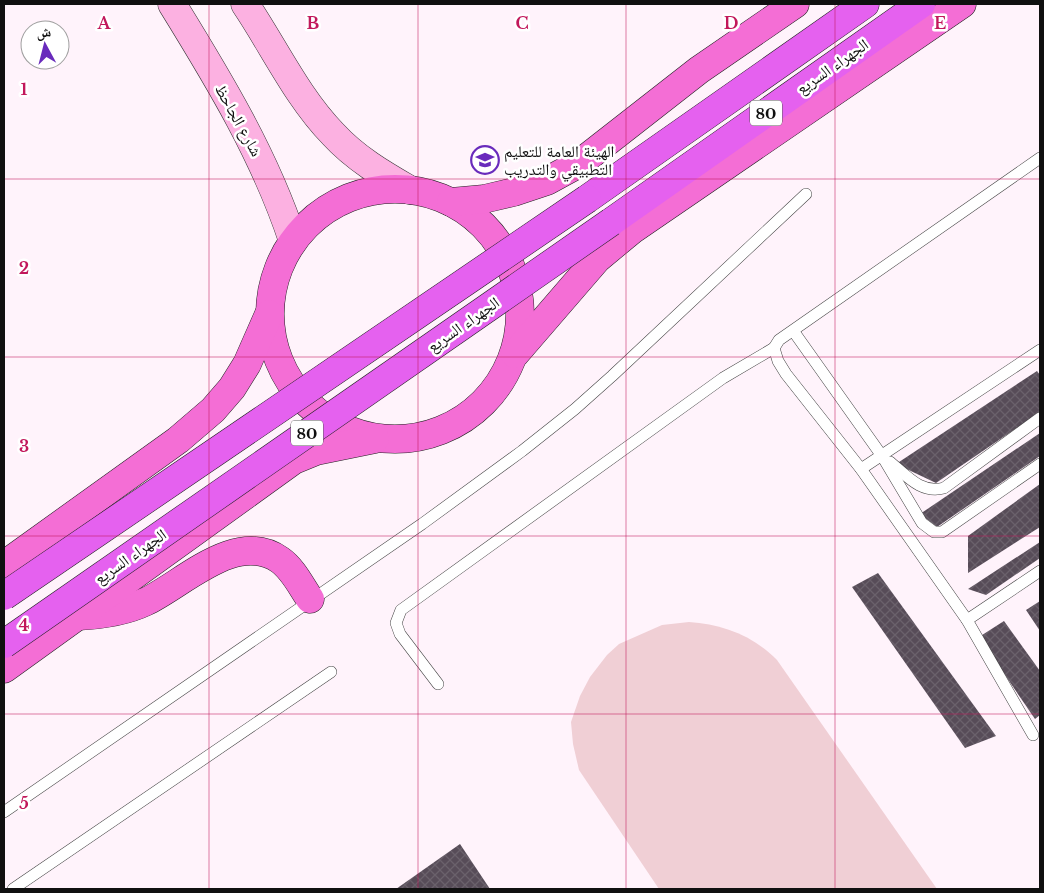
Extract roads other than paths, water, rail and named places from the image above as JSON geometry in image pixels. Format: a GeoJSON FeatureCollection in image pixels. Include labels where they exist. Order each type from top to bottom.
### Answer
{"type":"FeatureCollection","features":[{"type":"Feature","properties":{"kind":"highway","name":"الجهراء السريع"},"geometry":{"type":"LineString","coordinates":[[4,596],[587,199],[865,4]]}},
{"type":"Feature","properties":{"kind":"highway","name":"الجهراء السريع"},"geometry":{"type":"LineString","coordinates":[[4,644],[921,4]]}},
{"type":"Feature","properties":{"kind":"main road"},"geometry":{"type":"LineString","coordinates":[[451,202],[484,199],[514,192],[547,181],[580,163],[699,70],[795,4]]}},
{"type":"Feature","properties":{"kind":"main road","name":"الجهراء السريع"},"geometry":{"type":"LineString","coordinates":[[514,355],[597,259],[632,230],[962,4]]}},
{"type":"Feature","properties":{"kind":"main road"},"geometry":{"type":"LineString","coordinates":[[4,565],[178,440],[213,410],[232,388],[247,364],[269,313],[276,275],[293,241],[320,214],[345,200],[372,192],[410,190],[451,202],[484,226],[497,240],[515,276],[521,316],[514,355],[501,381],[483,404],[452,426],[416,438],[396,440],[377,438],[339,426],[322,416],[298,393],[283,371],[275,353],[269,313]]}},
{"type":"Feature","properties":{"kind":"main road","name":"الجهراء السريع"},"geometry":{"type":"LineString","coordinates":[[4,668],[294,460],[316,451],[377,438]]}},
{"type":"Feature","properties":{"kind":"main road"},"geometry":{"type":"LineString","coordinates":[[76,616],[94,616],[128,609],[160,594],[212,561],[246,552],[263,553],[280,560],[291,571],[310,599]]}},
{"type":"Feature","properties":{"kind":"street","name":"شارع الجاحظ"},"geometry":{"type":"LineString","coordinates":[[172,4],[258,151],[282,208],[293,241]]}},
{"type":"Feature","properties":{"kind":"street"},"geometry":{"type":"LineString","coordinates":[[245,4],[313,111],[333,135],[376,171],[410,190]]}},
{"type":"Feature","properties":{"kind":"lane"},"geometry":{"type":"LineString","coordinates":[[438,684],[400,634],[396,624],[400,610],[723,378],[774,348],[779,340],[794,332],[1040,158]]}},
{"type":"Feature","properties":{"kind":"lane"},"geometry":{"type":"LineString","coordinates":[[4,812],[310,599],[422,524],[575,408],[806,194]]}},
{"type":"Feature","properties":{"kind":"lane"},"geometry":{"type":"LineString","coordinates":[[794,332],[882,456],[922,523],[934,532],[942,532],[1040,464]]}},
{"type":"Feature","properties":{"kind":"lane"},"geometry":{"type":"LineString","coordinates":[[774,348],[786,374],[861,469],[967,620],[1034,735]]}},
{"type":"Feature","properties":{"kind":"lane"},"geometry":{"type":"LineString","coordinates":[[861,469],[1040,350]]}},
{"type":"Feature","properties":{"kind":"lane"},"geometry":{"type":"LineString","coordinates":[[882,456],[922,489],[933,491],[944,488],[1040,418]]}},
{"type":"Feature","properties":{"kind":"lane"},"geometry":{"type":"LineString","coordinates":[[967,620],[1040,571]]}},
{"type":"Feature","properties":{"kind":"lane"},"geometry":{"type":"LineString","coordinates":[[14,889],[331,672]]}},
{"type":"Feature","properties":{"kind":"place","name":"الهيئة العامة للتعليم التطبيقي والتدريب"},"geometry":{"type":"Point","coordinates":[485,160]}}]}
